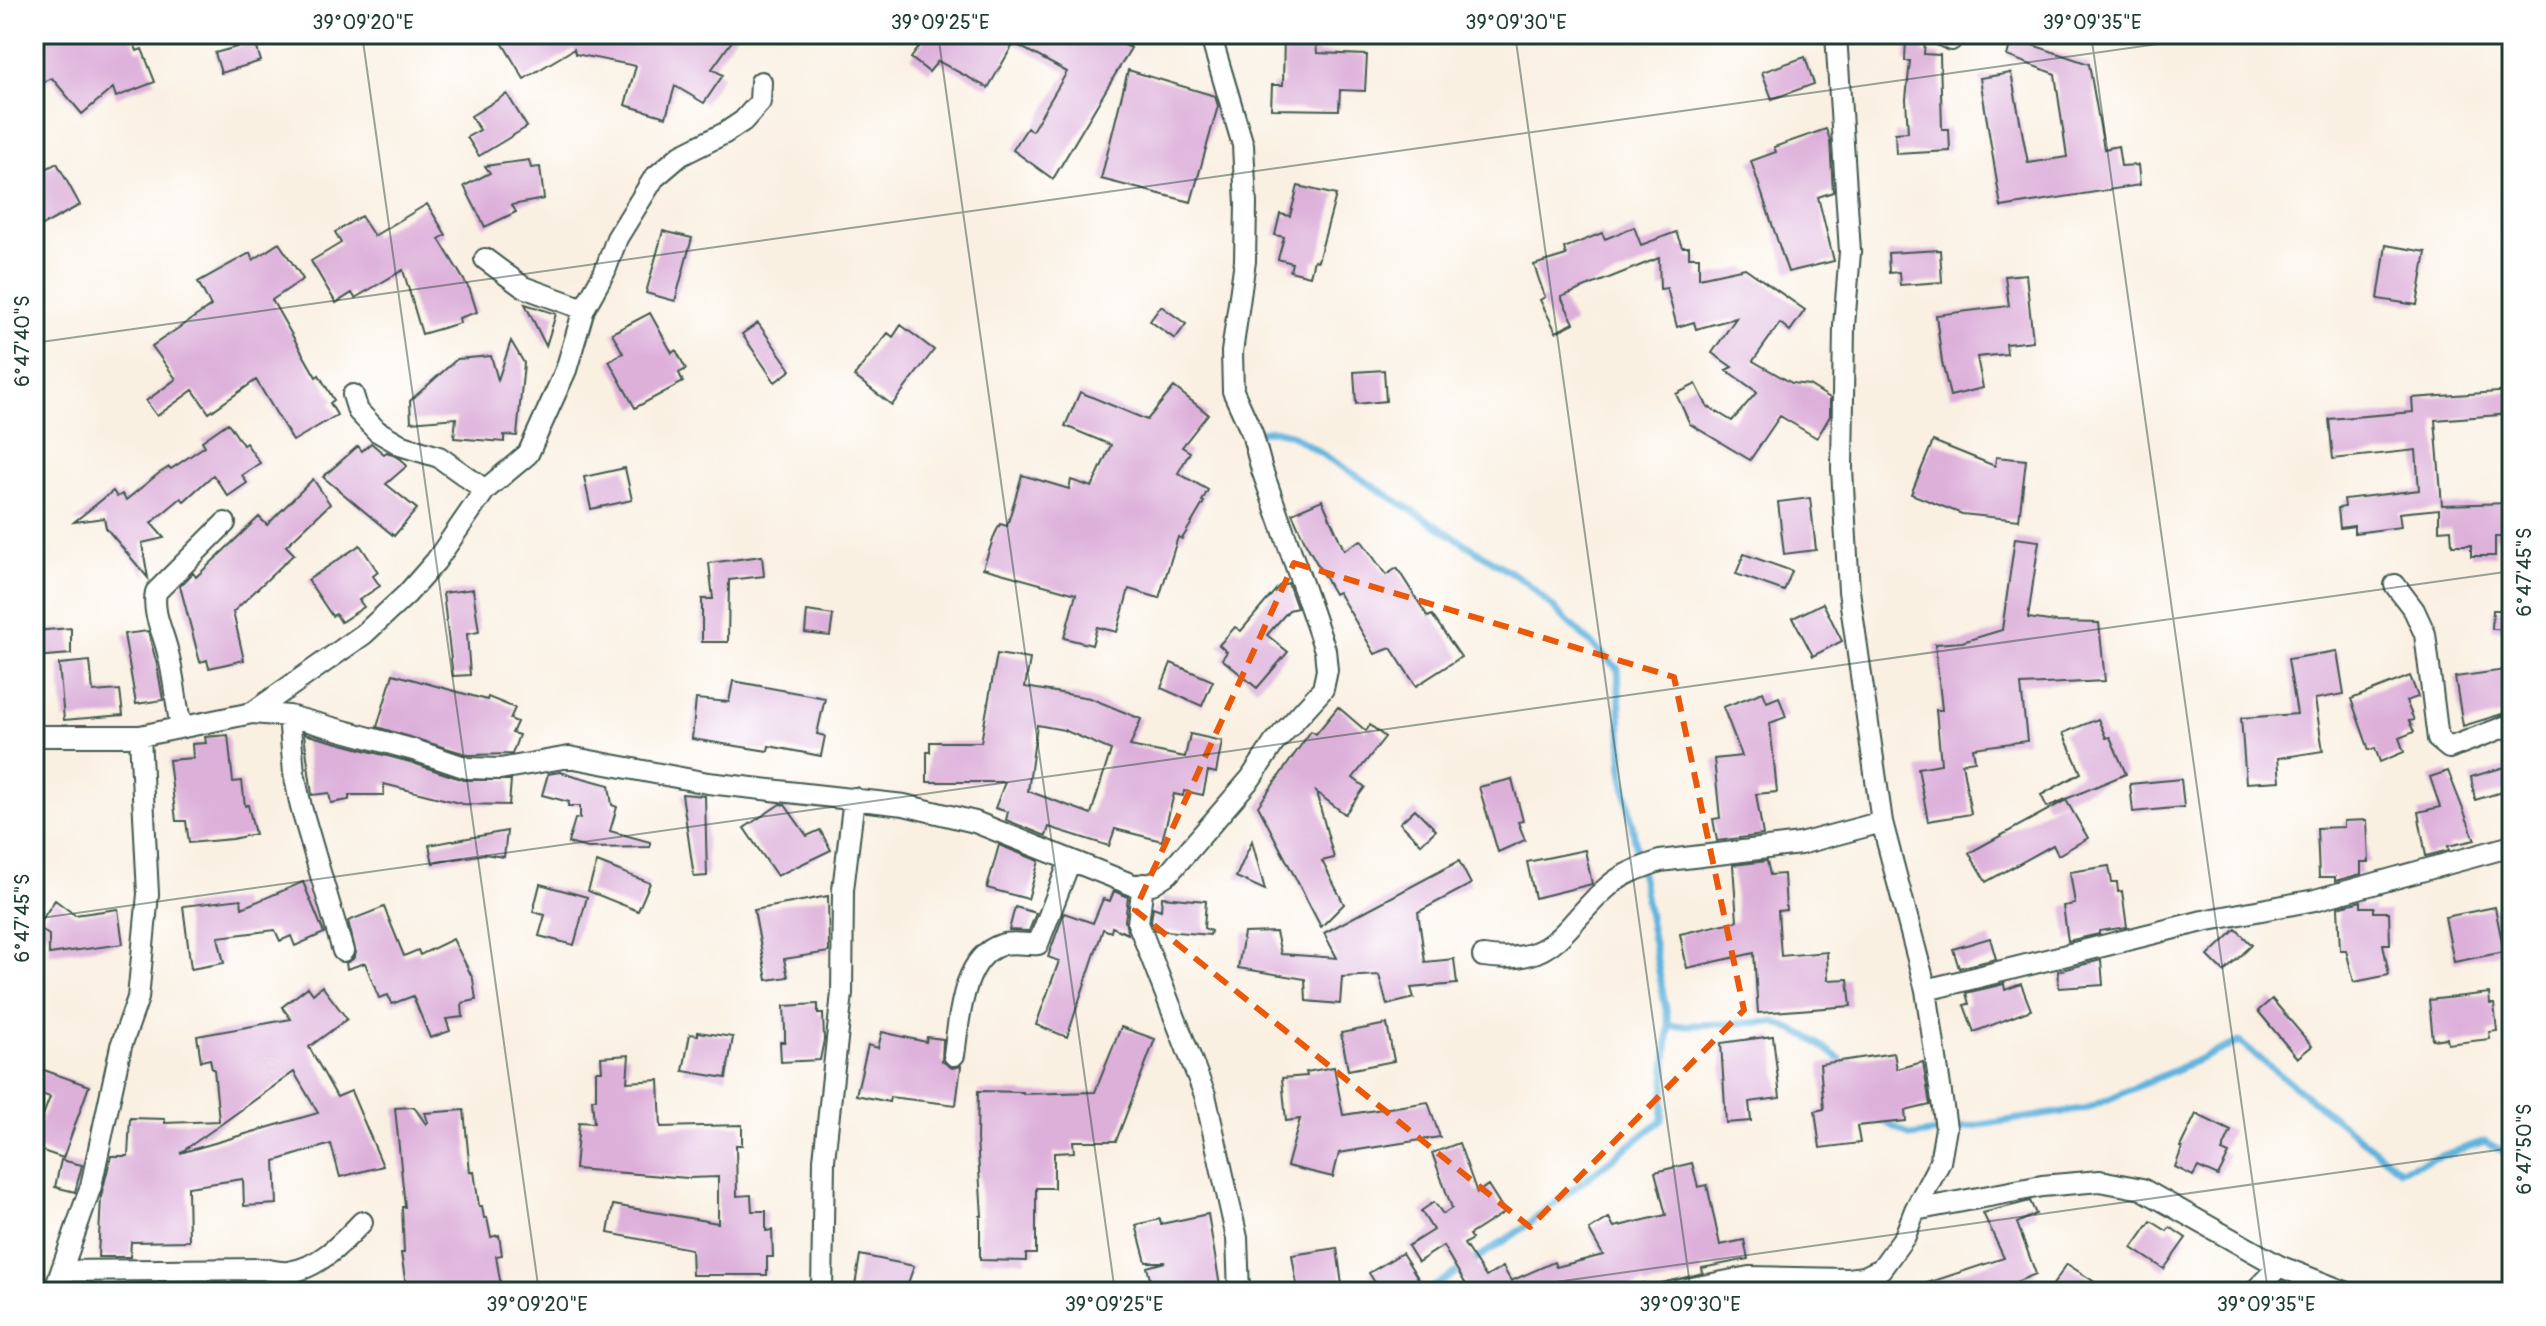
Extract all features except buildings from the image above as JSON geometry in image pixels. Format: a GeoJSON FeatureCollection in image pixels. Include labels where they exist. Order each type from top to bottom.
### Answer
{"type":"FeatureCollection","features":[{"type":"Feature","properties":{"kind":"street"},"geometry":{"type":"LineString","coordinates":[[34,736],[140,736],[252,713],[289,716],[467,768],[500,769],[569,757],[708,783],[904,805],[975,822],[1133,885],[1152,884],[1169,873],[1251,778],[1274,743],[1323,689],[1327,670],[1325,650],[1252,433],[1233,391],[1232,352],[1245,261],[1243,145],[1210,34]]}},
{"type":"Feature","properties":{"kind":"street"},"geometry":{"type":"LineString","coordinates":[[1671,1292],[1749,1277],[1864,1277],[1881,1269],[1905,1236],[1940,1162],[1946,1128],[1926,990],[1882,822],[1849,591],[1843,517],[1844,326],[1850,252],[1836,34]]}},
{"type":"Feature","properties":{"kind":"street"},"geometry":{"type":"LineString","coordinates":[[252,713],[364,634],[407,594],[436,561],[485,490],[528,454],[566,370],[584,309],[605,271],[617,238],[654,178],[681,155],[743,121],[760,102],[761,82]]}},
{"type":"Feature","properties":{"kind":"street"},"geometry":{"type":"LineString","coordinates":[[485,259],[523,287],[584,309]]}},
{"type":"Feature","properties":{"kind":"street"},"geometry":{"type":"LineString","coordinates":[[353,395],[358,411],[377,431],[403,446],[439,457],[485,490]]}},
{"type":"Feature","properties":{"kind":"street"},"geometry":{"type":"LineString","coordinates":[[181,727],[168,652],[154,603],[156,592],[225,523]]}},
{"type":"Feature","properties":{"kind":"street"},"geometry":{"type":"LineString","coordinates":[[2395,585],[2414,610],[2425,634],[2438,739],[2449,748],[2512,724]]}},
{"type":"Feature","properties":{"kind":"street"},"geometry":{"type":"LineString","coordinates":[[289,716],[294,773],[301,807],[343,951]]}},
{"type":"Feature","properties":{"kind":"street"},"geometry":{"type":"LineString","coordinates":[[54,1292],[91,1186],[121,1046],[138,998],[148,894],[140,736]]}},
{"type":"Feature","properties":{"kind":"street"},"geometry":{"type":"LineString","coordinates":[[822,1292],[824,1160],[842,993],[843,890],[854,798]]}},
{"type":"Feature","properties":{"kind":"street"},"geometry":{"type":"LineString","coordinates":[[1483,956],[1511,960],[1534,953],[1559,939],[1611,884],[1650,864],[1800,844],[1882,822]]}},
{"type":"Feature","properties":{"kind":"street"},"geometry":{"type":"LineString","coordinates":[[1926,990],[2203,921],[2315,900],[2512,846]]}},
{"type":"Feature","properties":{"kind":"street"},"geometry":{"type":"LineString","coordinates":[[954,1055],[968,980],[979,961],[1004,943],[1038,944],[1070,861]]}},
{"type":"Feature","properties":{"kind":"street"},"geometry":{"type":"LineString","coordinates":[[1143,884],[1138,923],[1205,1095],[1237,1238],[1239,1292]]}},
{"type":"Feature","properties":{"kind":"street"},"geometry":{"type":"LineString","coordinates":[[1915,1210],[2042,1186],[2100,1181],[2142,1189],[2279,1266],[2345,1292]]}},
{"type":"Feature","properties":{"kind":"street"},"geometry":{"type":"LineString","coordinates":[[62,1271],[262,1269],[288,1272],[312,1264],[339,1247],[362,1222]]}},
{"type":"Feature","properties":{"kind":"street"},"geometry":{"type":"LineString","coordinates":[[2254,1292],[2279,1266]]}},
{"type":"Feature","properties":{"kind":"highlighted area"},"geometry":{"type":"Polygon","coordinates":[[[1294,563],[1674,677],[1744,1010],[1530,1227],[1135,910],[1294,563]]]}},
{"type":"Feature","properties":{"kind":"waterway"},"geometry":{"type":"LineString","coordinates":[[1254,433],[1273,430],[1290,434],[1526,582],[1618,669],[1623,775],[1669,1026],[1662,1120],[1519,1231],[1426,1292]]}},
{"type":"Feature","properties":{"kind":"waterway"},"geometry":{"type":"LineString","coordinates":[[1669,1026],[1774,1022],[1807,1036],[1840,1059],[1844,1069]]}},
{"type":"Feature","properties":{"kind":"waterway"},"geometry":{"type":"LineString","coordinates":[[1880,1119],[1911,1136],[2088,1108],[2239,1042],[2400,1170],[2485,1141],[2512,1156]]}}]}
